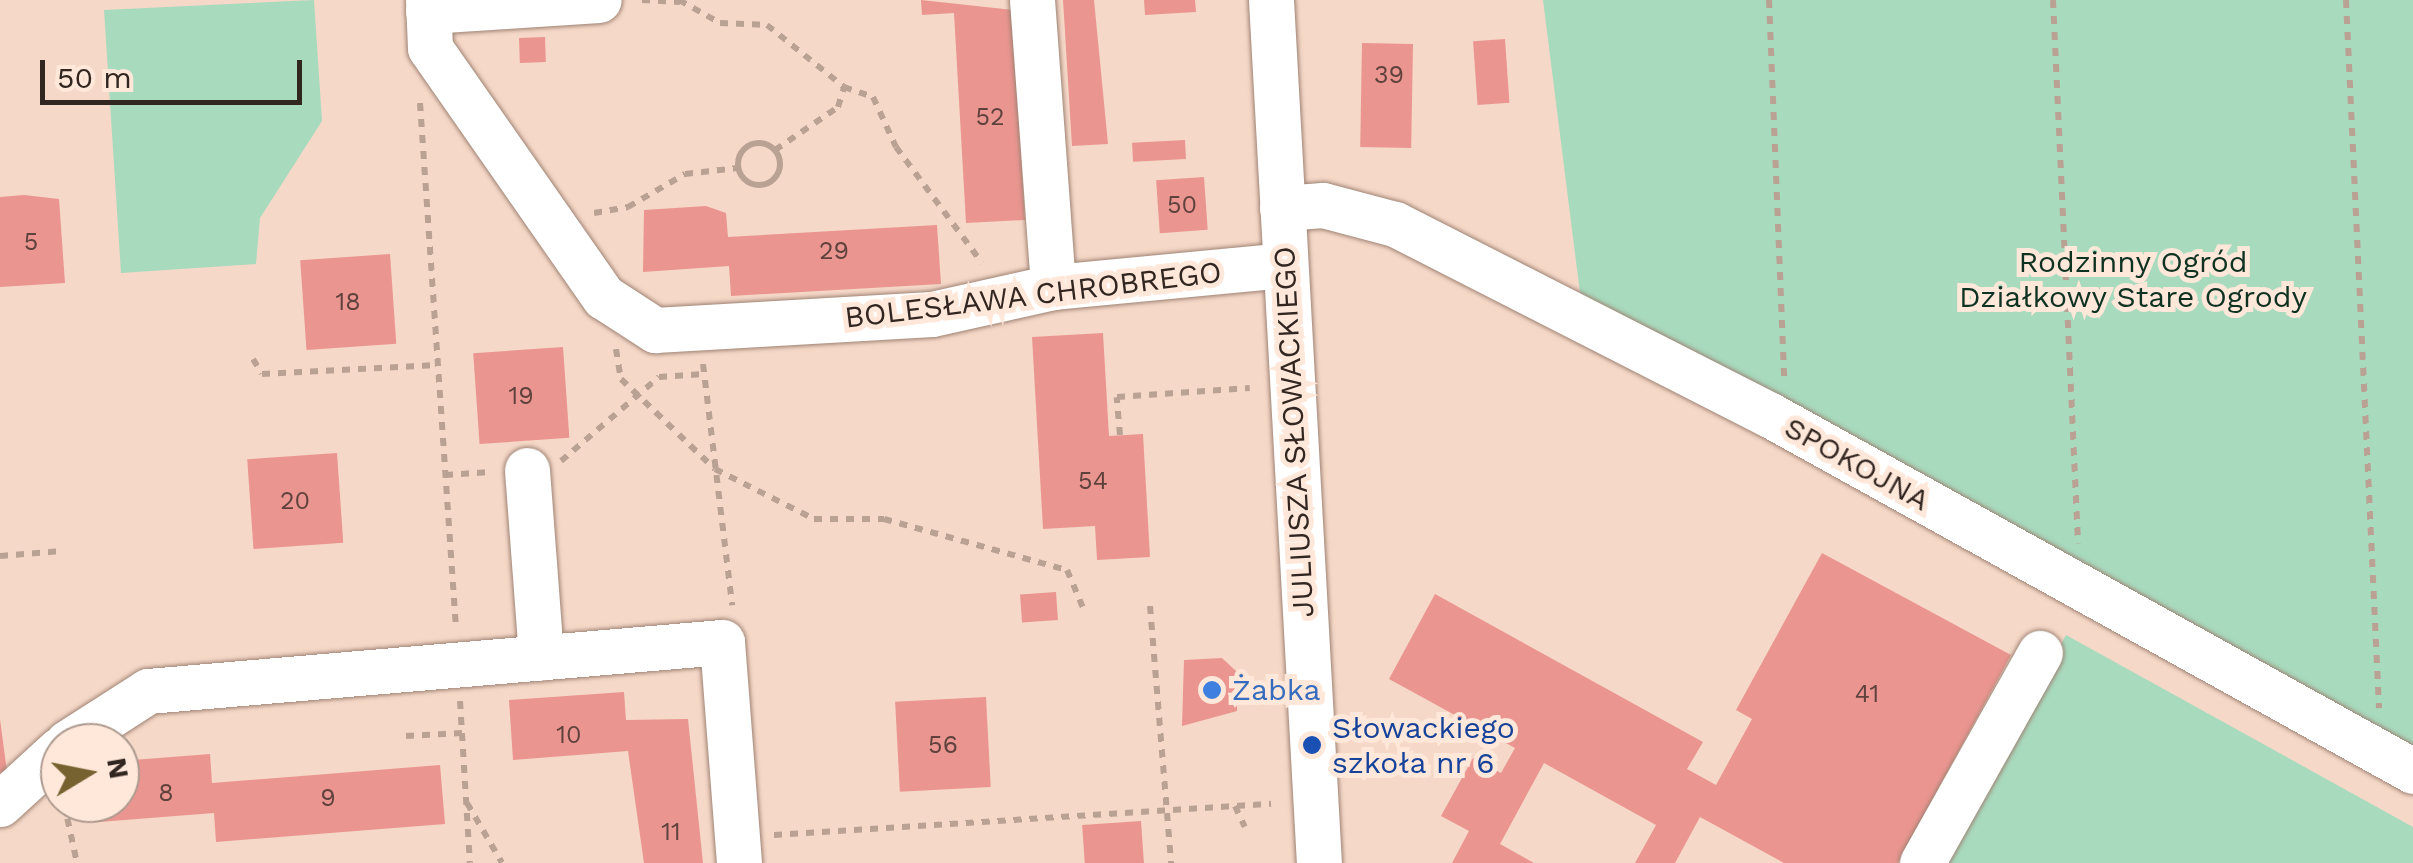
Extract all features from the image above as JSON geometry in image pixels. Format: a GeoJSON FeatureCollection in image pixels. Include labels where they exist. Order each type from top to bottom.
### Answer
{"type":"FeatureCollection","features":[{"type":"Feature","properties":{"kind":"street"},"geometry":{"type":"LineString","coordinates":[[428,20],[599,0]]}},
{"type":"Feature","properties":{"kind":"street"},"geometry":{"type":"LineString","coordinates":[[1032,0],[1053,287]]}},
{"type":"Feature","properties":{"kind":"street","name":"JULIUSZA SŁOWACKIEGO"},"geometry":{"type":"LineString","coordinates":[[1272,0],[1319,863]]}},
{"type":"Feature","properties":{"kind":"street","name":"BOLESŁAWA CHROBREGO"},"geometry":{"type":"LineString","coordinates":[[428,20],[604,298],[656,330],[932,314],[1053,287],[1284,265]]}},
{"type":"Feature","properties":{"kind":"street","name":"SPOKOJNA"},"geometry":{"type":"LineString","coordinates":[[1282,208],[1323,206],[1395,224],[1770,415],[2413,772]]}},
{"type":"Feature","properties":{"kind":"street"},"geometry":{"type":"LineString","coordinates":[[527,470],[540,657]]}},
{"type":"Feature","properties":{"kind":"street"},"geometry":{"type":"LineString","coordinates":[[99,723],[148,692],[722,642],[738,850]]}},
{"type":"Feature","properties":{"kind":"street"},"geometry":{"type":"LineString","coordinates":[[1922,863],[2040,653]]}},
{"type":"Feature","properties":{"kind":"street"},"geometry":{"type":"LineString","coordinates":[[0,804],[40,768]]}},
{"type":"Feature","properties":{"kind":"path"},"geometry":{"type":"LineString","coordinates":[[642,0],[680,1],[720,23],[766,25],[844,87],[873,97],[896,147],[1004,298]]}},
{"type":"Feature","properties":{"kind":"path"},"geometry":{"type":"LineString","coordinates":[[1768,0],[1785,387]]}},
{"type":"Feature","properties":{"kind":"path"},"geometry":{"type":"LineString","coordinates":[[2053,0],[2078,550]]}},
{"type":"Feature","properties":{"kind":"path"},"geometry":{"type":"LineString","coordinates":[[2346,0],[2379,708]]}},
{"type":"Feature","properties":{"kind":"path"},"geometry":{"type":"LineString","coordinates":[[738,168],[749,145],[774,150],[838,107],[844,87]]}},
{"type":"Feature","properties":{"kind":"path"},"geometry":{"type":"LineString","coordinates":[[431,98],[420,104],[470,863]]}},
{"type":"Feature","properties":{"kind":"path"},"geometry":{"type":"LineString","coordinates":[[581,216],[628,208],[685,174],[738,168],[764,185],[779,170],[774,150]]}},
{"type":"Feature","properties":{"kind":"path"},"geometry":{"type":"LineString","coordinates":[[699,328],[734,616],[722,642]]}},
{"type":"Feature","properties":{"kind":"path"},"geometry":{"type":"LineString","coordinates":[[613,333],[621,380],[715,470],[814,519],[884,519],[1066,570],[1084,610]]}},
{"type":"Feature","properties":{"kind":"path"},"geometry":{"type":"LineString","coordinates":[[253,359],[262,374],[438,365]]}},
{"type":"Feature","properties":{"kind":"path"},"geometry":{"type":"LineString","coordinates":[[527,470],[553,468],[659,378],[704,374]]}},
{"type":"Feature","properties":{"kind":"path"},"geometry":{"type":"LineString","coordinates":[[1120,435],[1117,398],[1250,388]]}},
{"type":"Feature","properties":{"kind":"path"},"geometry":{"type":"LineString","coordinates":[[0,556],[62,551]]}},
{"type":"Feature","properties":{"kind":"path"},"geometry":{"type":"LineString","coordinates":[[1150,606],[1171,863]]}},
{"type":"Feature","properties":{"kind":"path"},"geometry":{"type":"LineString","coordinates":[[406,736],[462,733]]}},
{"type":"Feature","properties":{"kind":"path"},"geometry":{"type":"LineString","coordinates":[[466,802],[502,863]]}},
{"type":"Feature","properties":{"kind":"path"},"geometry":{"type":"LineString","coordinates":[[738,850],[1167,810],[1272,804]]}},
{"type":"Feature","properties":{"kind":"path"},"geometry":{"type":"LineString","coordinates":[[1235,806],[1245,827]]}},
{"type":"Feature","properties":{"kind":"path"},"geometry":{"type":"LineString","coordinates":[[68,823],[77,863]]}},
{"type":"Feature","properties":{"kind":"green space"},"geometry":{"type":"Polygon","coordinates":[[[314,0],[322,121],[260,218],[256,264],[121,273],[104,10],[314,0]]]}},
{"type":"Feature","properties":{"kind":"green space","name":"Rodzinny Ogród Działkowy Stare Ogrody"},"geometry":{"type":"Polygon","coordinates":[[[1543,0],[2413,0],[2413,753],[1580,293],[1543,0]]]}},
{"type":"Feature","properties":{"kind":"green space"},"geometry":{"type":"Polygon","coordinates":[[[2066,635],[2413,827],[2413,863],[1941,863],[2066,635]]]}},
{"type":"Feature","properties":{"kind":"building"},"geometry":{"type":"Polygon","coordinates":[[[921,0],[1013,10],[1025,220],[966,223],[954,13],[922,15],[921,0]]]}},
{"type":"Feature","properties":{"kind":"building"},"geometry":{"type":"Polygon","coordinates":[[[1063,0],[1094,0],[1108,144],[1072,146],[1063,0]]]}},
{"type":"Feature","properties":{"kind":"building"},"geometry":{"type":"Polygon","coordinates":[[[1144,0],[1195,0],[1196,12],[1145,15],[1144,0]]]}},
{"type":"Feature","properties":{"kind":"building"},"geometry":{"type":"Polygon","coordinates":[[[545,37],[546,62],[520,63],[519,38],[545,37]]]}},
{"type":"Feature","properties":{"kind":"building"},"geometry":{"type":"Polygon","coordinates":[[[1505,39],[1509,103],[1478,105],[1473,41],[1505,39]]]}},
{"type":"Feature","properties":{"kind":"building"},"geometry":{"type":"Polygon","coordinates":[[[1362,43],[1413,44],[1411,148],[1360,147],[1362,43]]]}},
{"type":"Feature","properties":{"kind":"building"},"geometry":{"type":"Polygon","coordinates":[[[1185,140],[1186,159],[1133,162],[1132,143],[1185,140]]]}},
{"type":"Feature","properties":{"kind":"building"},"geometry":{"type":"Polygon","coordinates":[[[1204,177],[1208,230],[1160,233],[1156,180],[1204,177]]]}},
{"type":"Feature","properties":{"kind":"building"},"geometry":{"type":"Polygon","coordinates":[[[0,197],[59,199],[65,283],[0,287],[0,197]]]}},
{"type":"Feature","properties":{"kind":"building"},"geometry":{"type":"Polygon","coordinates":[[[706,206],[726,213],[728,237],[937,225],[941,284],[731,296],[729,266],[643,272],[644,210],[706,206]]]}},
{"type":"Feature","properties":{"kind":"building"},"geometry":{"type":"Polygon","coordinates":[[[390,254],[396,344],[306,350],[300,260],[390,254]]]}},
{"type":"Feature","properties":{"kind":"building"},"geometry":{"type":"Polygon","coordinates":[[[1103,333],[1109,436],[1143,434],[1150,557],[1097,560],[1095,526],[1043,529],[1032,337],[1103,333]]]}},
{"type":"Feature","properties":{"kind":"building"},"geometry":{"type":"Polygon","coordinates":[[[563,347],[569,438],[480,444],[473,353],[563,347]]]}},
{"type":"Feature","properties":{"kind":"building"},"geometry":{"type":"Polygon","coordinates":[[[337,453],[343,543],[253,549],[247,459],[337,453]]]}},
{"type":"Feature","properties":{"kind":"building"},"geometry":{"type":"Polygon","coordinates":[[[1822,553],[2011,655],[1898,863],[1784,863],[1700,817],[1675,863],[1635,863],[1656,825],[1544,763],[1500,844],[1534,863],[1452,863],[1469,831],[1441,816],[1473,758],[1501,773],[1515,748],[1389,679],[1435,594],[1703,742],[1687,769],[1716,785],[1752,719],[1736,710],[1822,553]]]}},
{"type":"Feature","properties":{"kind":"building"},"geometry":{"type":"Polygon","coordinates":[[[1056,592],[1058,620],[1022,622],[1020,595],[1056,592]]]}},
{"type":"Feature","properties":{"kind":"building"},"geometry":{"type":"Polygon","coordinates":[[[1222,658],[1236,671],[1237,711],[1182,726],[1184,660],[1222,658]]]}},
{"type":"Feature","properties":{"kind":"building"},"geometry":{"type":"Polygon","coordinates":[[[624,692],[626,720],[688,719],[703,863],[644,863],[628,751],[513,760],[509,700],[624,692]]]}},
{"type":"Feature","properties":{"kind":"building"},"geometry":{"type":"Polygon","coordinates":[[[986,697],[991,787],[900,792],[895,702],[986,697]]]}},
{"type":"Feature","properties":{"kind":"building"},"geometry":{"type":"Polygon","coordinates":[[[0,719],[7,772],[0,772],[0,719]]]}},
{"type":"Feature","properties":{"kind":"building"},"geometry":{"type":"Polygon","coordinates":[[[210,754],[212,783],[440,765],[445,824],[216,842],[214,813],[140,819],[140,759],[210,754]]]}},
{"type":"Feature","properties":{"kind":"building"},"geometry":{"type":"Polygon","coordinates":[[[1141,821],[1144,863],[1085,863],[1082,825],[1141,821]]]}},
{"type":"Feature","properties":{"kind":"place","name":"Żabka"},"geometry":{"type":"Point","coordinates":[1212,690]}},
{"type":"Feature","properties":{"kind":"place","name":"Słowackiego szkoła nr 6"},"geometry":{"type":"Point","coordinates":[1312,745]}}]}
